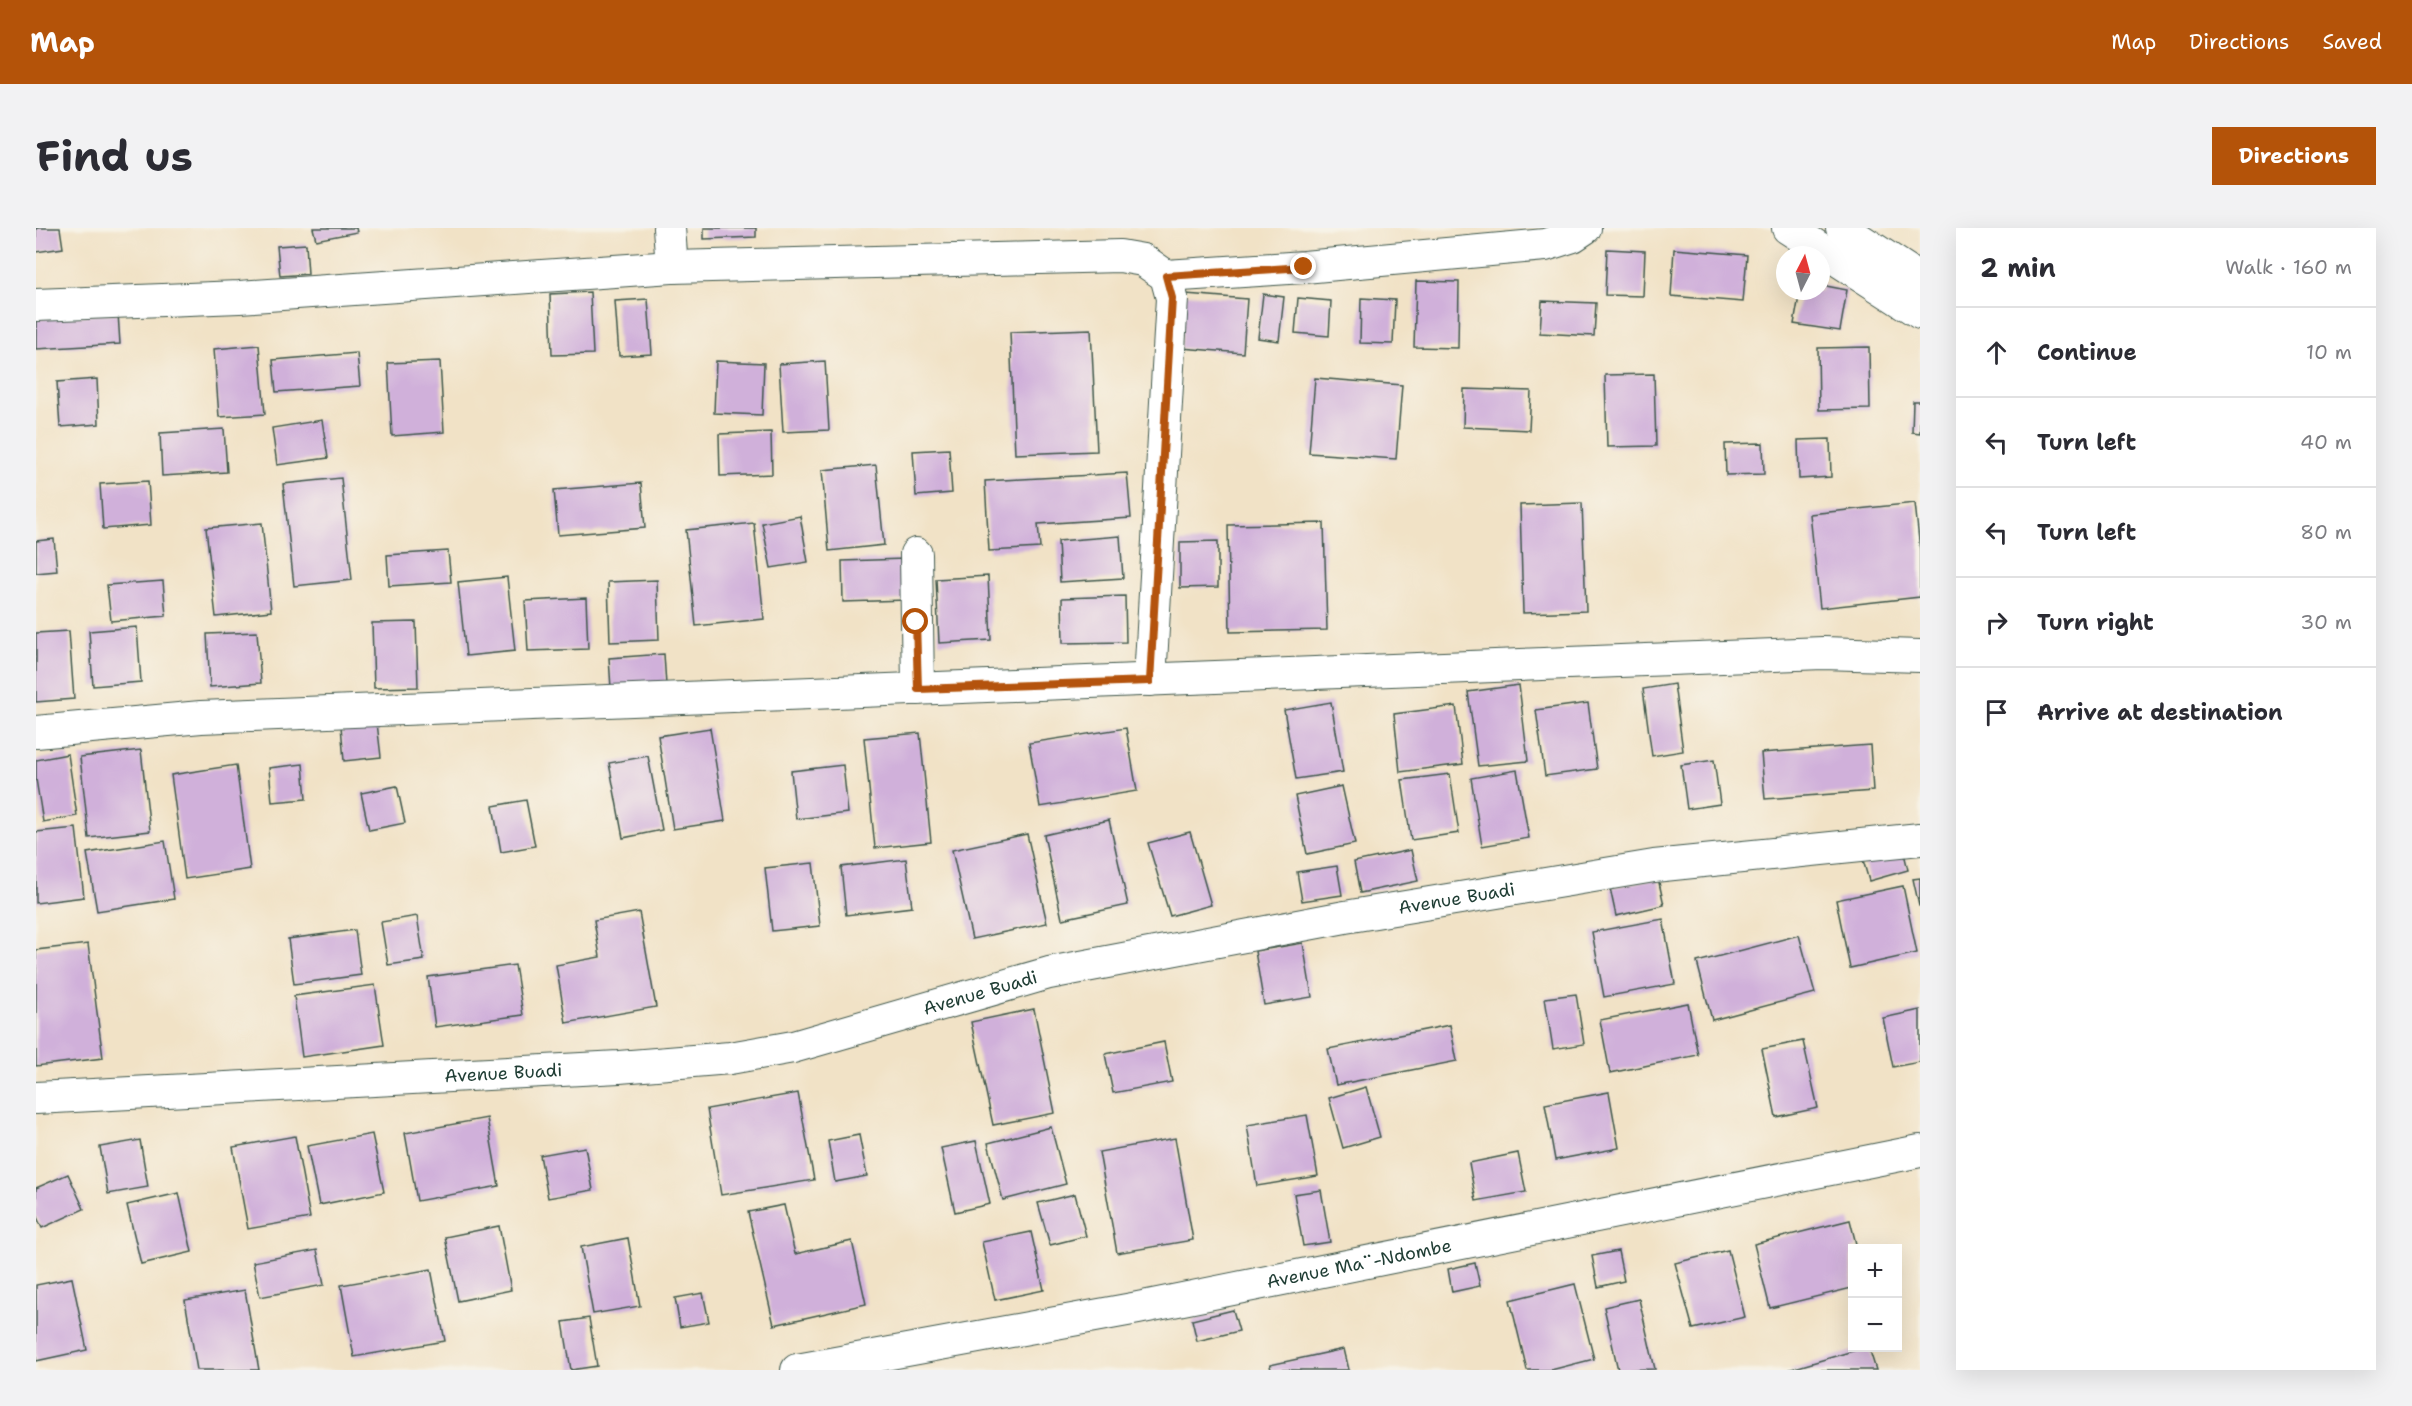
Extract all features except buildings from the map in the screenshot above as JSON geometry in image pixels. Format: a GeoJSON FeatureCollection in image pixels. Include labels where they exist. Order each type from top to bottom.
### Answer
{"type":"FeatureCollection","features":[{"type":"Feature","properties":{"kind":"street"},"geometry":{"type":"LineString","coordinates":[[669,228],[672,267]]}},
{"type":"Feature","properties":{"kind":"street"},"geometry":{"type":"LineString","coordinates":[[36,305],[239,297],[672,267],[1120,256],[1143,260],[1166,276],[1304,267],[1545,245],[1574,236],[1585,228]]}},
{"type":"Feature","properties":{"kind":"street"},"geometry":{"type":"LineString","coordinates":[[1788,228],[1920,313]]}},
{"type":"Feature","properties":{"kind":"street"},"geometry":{"type":"LineString","coordinates":[[1842,228],[1920,279]]}},
{"type":"Feature","properties":{"kind":"street"},"geometry":{"type":"LineString","coordinates":[[1150,681],[1172,298],[1166,276]]}},
{"type":"Feature","properties":{"kind":"street"},"geometry":{"type":"LineString","coordinates":[[916,554],[918,689]]}},
{"type":"Feature","properties":{"kind":"street"},"geometry":{"type":"LineString","coordinates":[[36,732],[213,717],[1823,653],[1920,656]]}},
{"type":"Feature","properties":{"kind":"street","name":"Avenue Buadi"},"geometry":{"type":"LineString","coordinates":[[36,1098],[619,1067],[730,1058],[793,1047],[1049,973],[1345,917],[1654,867],[1920,839]]}},
{"type":"Feature","properties":{"kind":"street","name":"Avenue Ma¨-Ndombe"},"geometry":{"type":"LineString","coordinates":[[797,1370],[1138,1308],[1920,1151]]}},
{"type":"Feature","properties":{"kind":"route"},"geometry":{"type":"LineString","coordinates":[[916,622],[918,689],[1150,681],[1172,298],[1166,276],[1304,267]]}}]}
